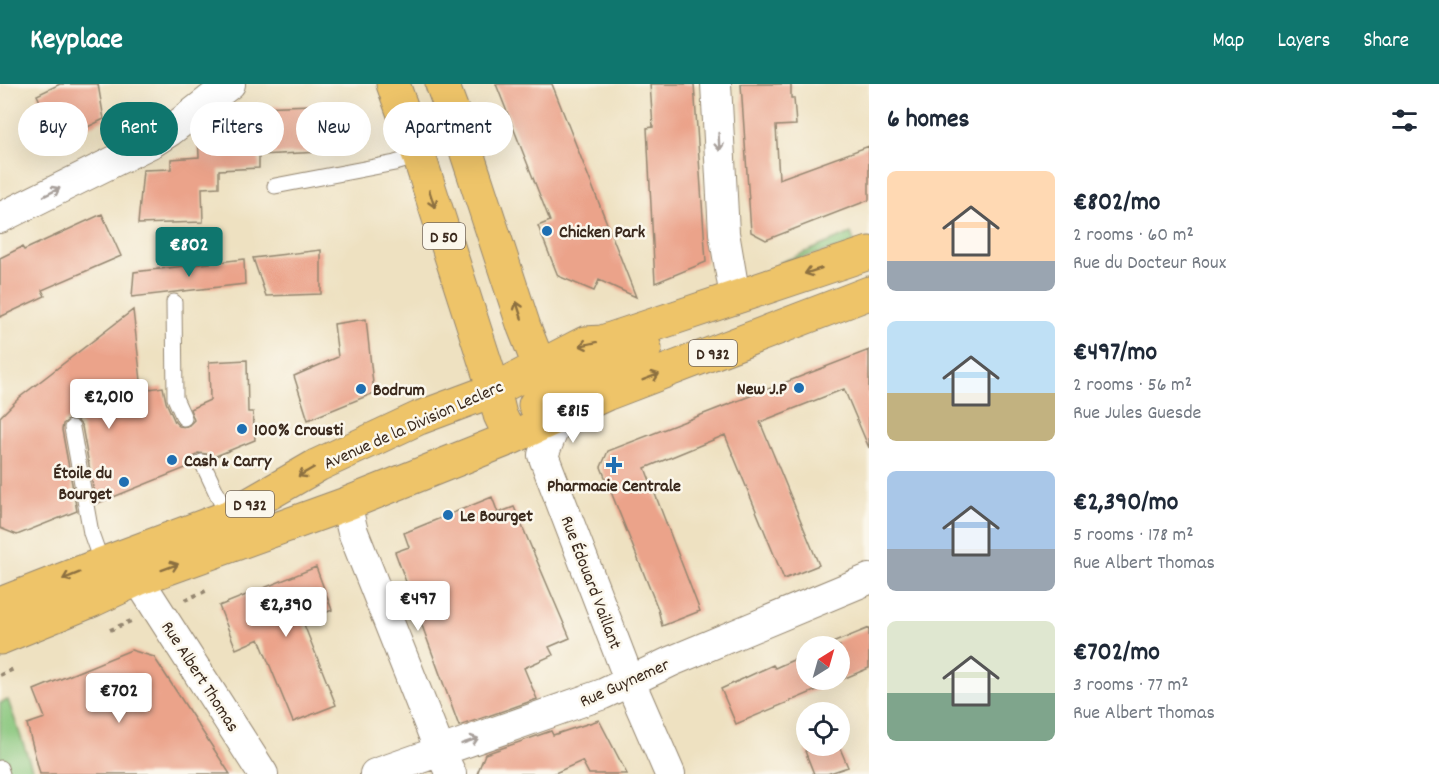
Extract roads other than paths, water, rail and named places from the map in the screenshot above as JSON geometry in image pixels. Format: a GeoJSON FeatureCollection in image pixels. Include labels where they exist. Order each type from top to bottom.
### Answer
{"type":"FeatureCollection","features":[{"type":"Feature","properties":{"kind":"main road","name":"D 50"},"geometry":{"type":"LineString","coordinates":[[393,84],[400,102]]}},
{"type":"Feature","properties":{"kind":"main road","name":"D 50"},"geometry":{"type":"LineString","coordinates":[[442,84],[524,327],[549,390]]}},
{"type":"Feature","properties":{"kind":"main road","name":"D 50"},"geometry":{"type":"LineString","coordinates":[[419,156],[502,414]]}},
{"type":"Feature","properties":{"kind":"main road","name":"Avenue de la Division Leclerc"},"geometry":{"type":"LineString","coordinates":[[0,604],[228,517],[318,465],[419,418],[502,414],[549,390],[585,343],[611,339],[869,253]]}},
{"type":"Feature","properties":{"kind":"main road","name":"Avenue de la Division Leclerc"},"geometry":{"type":"LineString","coordinates":[[549,390],[606,394],[869,293]]}},
{"type":"Feature","properties":{"kind":"main road"},"geometry":{"type":"LineString","coordinates":[[346,504],[390,470],[477,432],[502,414],[549,390]]}},
{"type":"Feature","properties":{"kind":"main road","name":"D 932"},"geometry":{"type":"LineString","coordinates":[[0,638],[138,579],[346,504]]}},
{"type":"Feature","properties":{"kind":"street"},"geometry":{"type":"LineString","coordinates":[[716,84],[724,233],[735,297]]}},
{"type":"Feature","properties":{"kind":"street"},"geometry":{"type":"LineString","coordinates":[[0,218],[153,142],[222,86]]}},
{"type":"Feature","properties":{"kind":"street"},"geometry":{"type":"LineString","coordinates":[[543,455],[549,390]]}},
{"type":"Feature","properties":{"kind":"street"},"geometry":{"type":"LineString","coordinates":[[502,414],[543,455]]}},
{"type":"Feature","properties":{"kind":"street","name":"Rue Édouard Vaillant"},"geometry":{"type":"LineString","coordinates":[[543,455],[630,682],[670,774]]}},
{"type":"Feature","properties":{"kind":"street"},"geometry":{"type":"LineString","coordinates":[[346,504],[353,532],[445,763]]}},
{"type":"Feature","properties":{"kind":"street","name":"Rue Albert Thomas"},"geometry":{"type":"LineString","coordinates":[[138,579],[263,774]]}},
{"type":"Feature","properties":{"kind":"street","name":"Rue Guynemer"},"geometry":{"type":"LineString","coordinates":[[375,774],[445,763],[630,682],[672,661],[869,579]]}},
{"type":"Feature","properties":{"kind":"lane"},"geometry":{"type":"LineString","coordinates":[[275,186],[395,163],[419,156]]}},
{"type":"Feature","properties":{"kind":"lane"},"geometry":{"type":"LineString","coordinates":[[174,302],[175,398],[184,418]]}},
{"type":"Feature","properties":{"kind":"lane"},"geometry":{"type":"LineString","coordinates":[[72,429],[91,532],[102,564]]}},
{"type":"Feature","properties":{"kind":"lane"},"geometry":{"type":"LineString","coordinates":[[202,462],[228,517]]}},
{"type":"Feature","properties":{"kind":"lane"},"geometry":{"type":"LineString","coordinates":[[0,768],[2,774]]}},
{"type":"Feature","properties":{"kind":"place","name":"Chicken Park"},"geometry":{"type":"Point","coordinates":[547,231]}},
{"type":"Feature","properties":{"kind":"place","name":"New J.P"},"geometry":{"type":"Point","coordinates":[799,388]}},
{"type":"Feature","properties":{"kind":"place","name":"Bodrum"},"geometry":{"type":"Point","coordinates":[361,389]}},
{"type":"Feature","properties":{"kind":"place","name":"100% Crousti"},"geometry":{"type":"Point","coordinates":[242,429]}},
{"type":"Feature","properties":{"kind":"place","name":"Cash & Carry"},"geometry":{"type":"Point","coordinates":[172,460]}},
{"type":"Feature","properties":{"kind":"place","name":"Pharmacie Centrale"},"geometry":{"type":"Point","coordinates":[614,465]}},
{"type":"Feature","properties":{"kind":"place","name":"Étoile du Bourget"},"geometry":{"type":"Point","coordinates":[124,482]}},
{"type":"Feature","properties":{"kind":"place","name":"Le Bourget"},"geometry":{"type":"Point","coordinates":[448,515]}}]}
